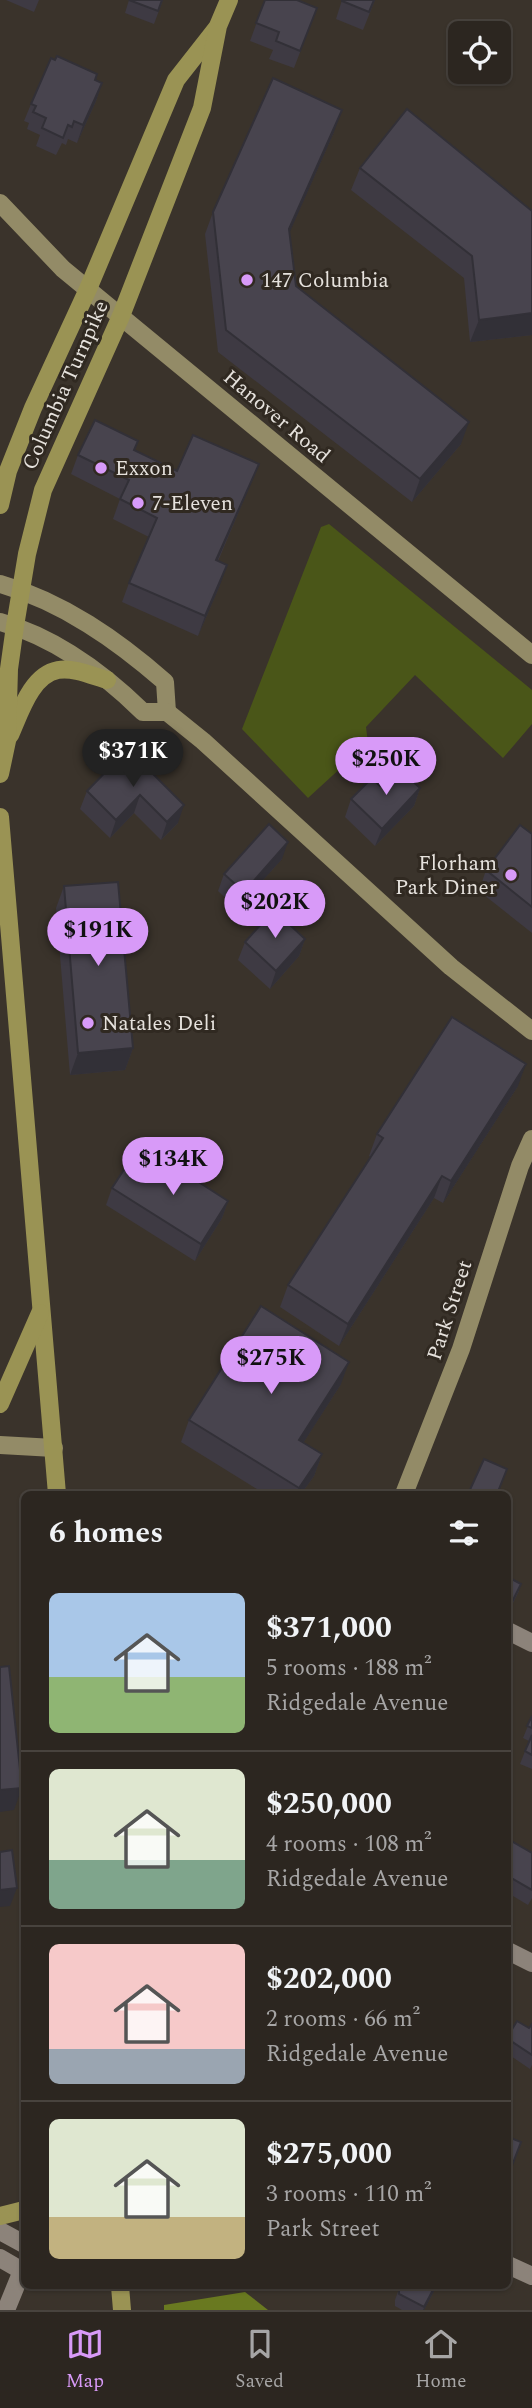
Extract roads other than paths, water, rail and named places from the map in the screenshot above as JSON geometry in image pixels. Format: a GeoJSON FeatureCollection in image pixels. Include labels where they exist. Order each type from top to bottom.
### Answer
{"type":"FeatureCollection","features":[{"type":"Feature","properties":{"kind":"main road","name":"Columbia Turnpike"},"geometry":{"type":"LineString","coordinates":[[0,774],[7,741],[7,624],[21,590],[43,490],[121,316],[202,107],[218,26],[229,0]]}},
{"type":"Feature","properties":{"kind":"main road","name":"Columbia Turnpike"},"geometry":{"type":"LineString","coordinates":[[0,505],[8,471],[19,443],[88,289],[176,80],[218,26]]}},
{"type":"Feature","properties":{"kind":"main road","name":"Hanover Road"},"geometry":{"type":"LineString","coordinates":[[0,203],[59,265],[532,655]]}},
{"type":"Feature","properties":{"kind":"main road"},"geometry":{"type":"LineString","coordinates":[[0,468],[19,443]]}},
{"type":"Feature","properties":{"kind":"main road"},"geometry":{"type":"LineString","coordinates":[[0,584],[21,590],[73,614],[130,651],[165,682],[167,712]]}},
{"type":"Feature","properties":{"kind":"main road"},"geometry":{"type":"LineString","coordinates":[[7,624],[36,635],[107,680],[143,712],[167,712],[203,741],[451,967],[532,1031]]}},
{"type":"Feature","properties":{"kind":"main road"},"geometry":{"type":"LineString","coordinates":[[7,741],[31,691],[45,677],[59,670],[74,670],[107,680]]}},
{"type":"Feature","properties":{"kind":"main road"},"geometry":{"type":"LineString","coordinates":[[0,817],[57,1491]]}},
{"type":"Feature","properties":{"kind":"main road","name":"Park Street"},"geometry":{"type":"LineString","coordinates":[[405,1491],[461,1349],[520,1166],[532,1139]]}},
{"type":"Feature","properties":{"kind":"main road"},"geometry":{"type":"LineString","coordinates":[[0,1404],[41,1310]]}},
{"type":"Feature","properties":{"kind":"main road"},"geometry":{"type":"LineString","coordinates":[[0,1445],[54,1448]]}},
{"type":"Feature","properties":{"kind":"main road"},"geometry":{"type":"LineString","coordinates":[[0,2216],[21,2211]]}},
{"type":"Feature","properties":{"kind":"main road"},"geometry":{"type":"LineString","coordinates":[[120,2289],[122,2310]]}},
{"type":"Feature","properties":{"kind":"street"},"geometry":{"type":"LineString","coordinates":[[511,1632],[532,1643]]}},
{"type":"Feature","properties":{"kind":"street"},"geometry":{"type":"LineString","coordinates":[[511,1952],[532,1963]]}},
{"type":"Feature","properties":{"kind":"street"},"geometry":{"type":"LineString","coordinates":[[0,2231],[21,2242]]}},
{"type":"Feature","properties":{"kind":"street"},"geometry":{"type":"LineString","coordinates":[[0,2258],[21,2268]]}},
{"type":"Feature","properties":{"kind":"street"},"geometry":{"type":"LineString","coordinates":[[511,2266],[532,2276]]}},
{"type":"Feature","properties":{"kind":"street"},"geometry":{"type":"LineString","coordinates":[[6,2310],[21,2277]]}},
{"type":"Feature","properties":{"kind":"place","name":"147 Columbia"},"geometry":{"type":"Point","coordinates":[247,280]}},
{"type":"Feature","properties":{"kind":"place","name":"Exxon"},"geometry":{"type":"Point","coordinates":[101,468]}},
{"type":"Feature","properties":{"kind":"place","name":"7-Eleven"},"geometry":{"type":"Point","coordinates":[138,503]}},
{"type":"Feature","properties":{"kind":"place","name":"Florham Park Diner"},"geometry":{"type":"Point","coordinates":[511,875]}},
{"type":"Feature","properties":{"kind":"place","name":"Natales Deli"},"geometry":{"type":"Point","coordinates":[88,1023]}}]}
